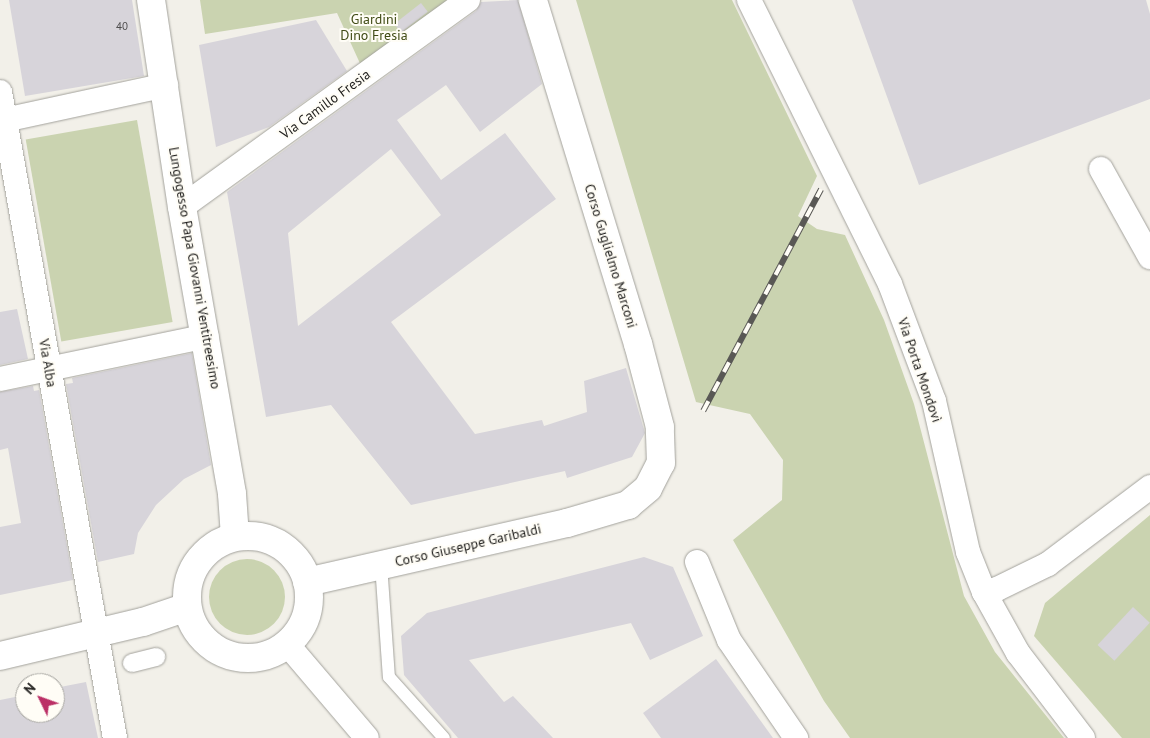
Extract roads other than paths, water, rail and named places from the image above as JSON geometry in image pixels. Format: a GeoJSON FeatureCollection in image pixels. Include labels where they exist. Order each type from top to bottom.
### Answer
{"type":"FeatureCollection","features":[{"type":"Feature","properties":{"kind":"street","name":"Lungogesso Papa Giovanni Ventitreesimo"},"geometry":{"type":"LineString","coordinates":[[151,0],[166,85],[182,207],[207,336],[235,537]]}},
{"type":"Feature","properties":{"kind":"street","name":"Via Camillo Fresia"},"geometry":{"type":"LineString","coordinates":[[182,207],[468,0]]}},
{"type":"Feature","properties":{"kind":"street","name":"Corso Guglielmo Marconi"},"geometry":{"type":"LineString","coordinates":[[533,0],[660,427],[661,463],[648,488],[628,505]]}},
{"type":"Feature","properties":{"kind":"street","name":"Via Porta Mondovì"},"geometry":{"type":"LineString","coordinates":[[750,0],[890,284],[934,401],[968,552],[984,592],[1018,653],[1083,738]]}},
{"type":"Feature","properties":{"kind":"street"},"geometry":{"type":"LineString","coordinates":[[3,121],[166,85]]}},
{"type":"Feature","properties":{"kind":"street","name":"Via Alba"},"geometry":{"type":"LineString","coordinates":[[0,92],[3,121],[50,368],[116,738]]}},
{"type":"Feature","properties":{"kind":"street"},"geometry":{"type":"LineString","coordinates":[[1102,169],[1150,257]]}},
{"type":"Feature","properties":{"kind":"street"},"geometry":{"type":"LineString","coordinates":[[0,379],[207,336]]}},
{"type":"Feature","properties":{"kind":"street"},"geometry":{"type":"LineString","coordinates":[[984,592],[997,590],[1048,564],[1150,487]]}},
{"type":"Feature","properties":{"kind":"street","name":"Corso Giuseppe Garibaldi"},"geometry":{"type":"LineString","coordinates":[[307,582],[567,523],[628,505]]}},
{"type":"Feature","properties":{"kind":"street"},"geometry":{"type":"LineString","coordinates":[[235,537],[272,540],[293,558],[307,582],[308,609],[287,644],[271,653],[235,657],[204,640],[187,607],[192,571],[203,555],[235,537]]}},
{"type":"Feature","properties":{"kind":"street"},"geometry":{"type":"LineString","coordinates":[[697,562],[729,640],[796,738]]}},
{"type":"Feature","properties":{"kind":"street"},"geometry":{"type":"LineString","coordinates":[[0,656],[96,634],[187,607]]}},
{"type":"Feature","properties":{"kind":"street"},"geometry":{"type":"LineString","coordinates":[[287,644],[367,738]]}},
{"type":"Feature","properties":{"kind":"street"},"geometry":{"type":"LineString","coordinates":[[132,663],[156,657]]}},
{"type":"Feature","properties":{"kind":"lane"},"geometry":{"type":"LineString","coordinates":[[380,564],[389,677],[444,738]]}},
{"type":"Feature","properties":{"kind":"railway"},"geometry":{"type":"LineString","coordinates":[[703,411],[821,189]]}},
{"type":"Feature","properties":{"kind":"park label","name":"Giardini Dino Fresia"},"geometry":{"type":"Point","coordinates":[374,28]}}]}
